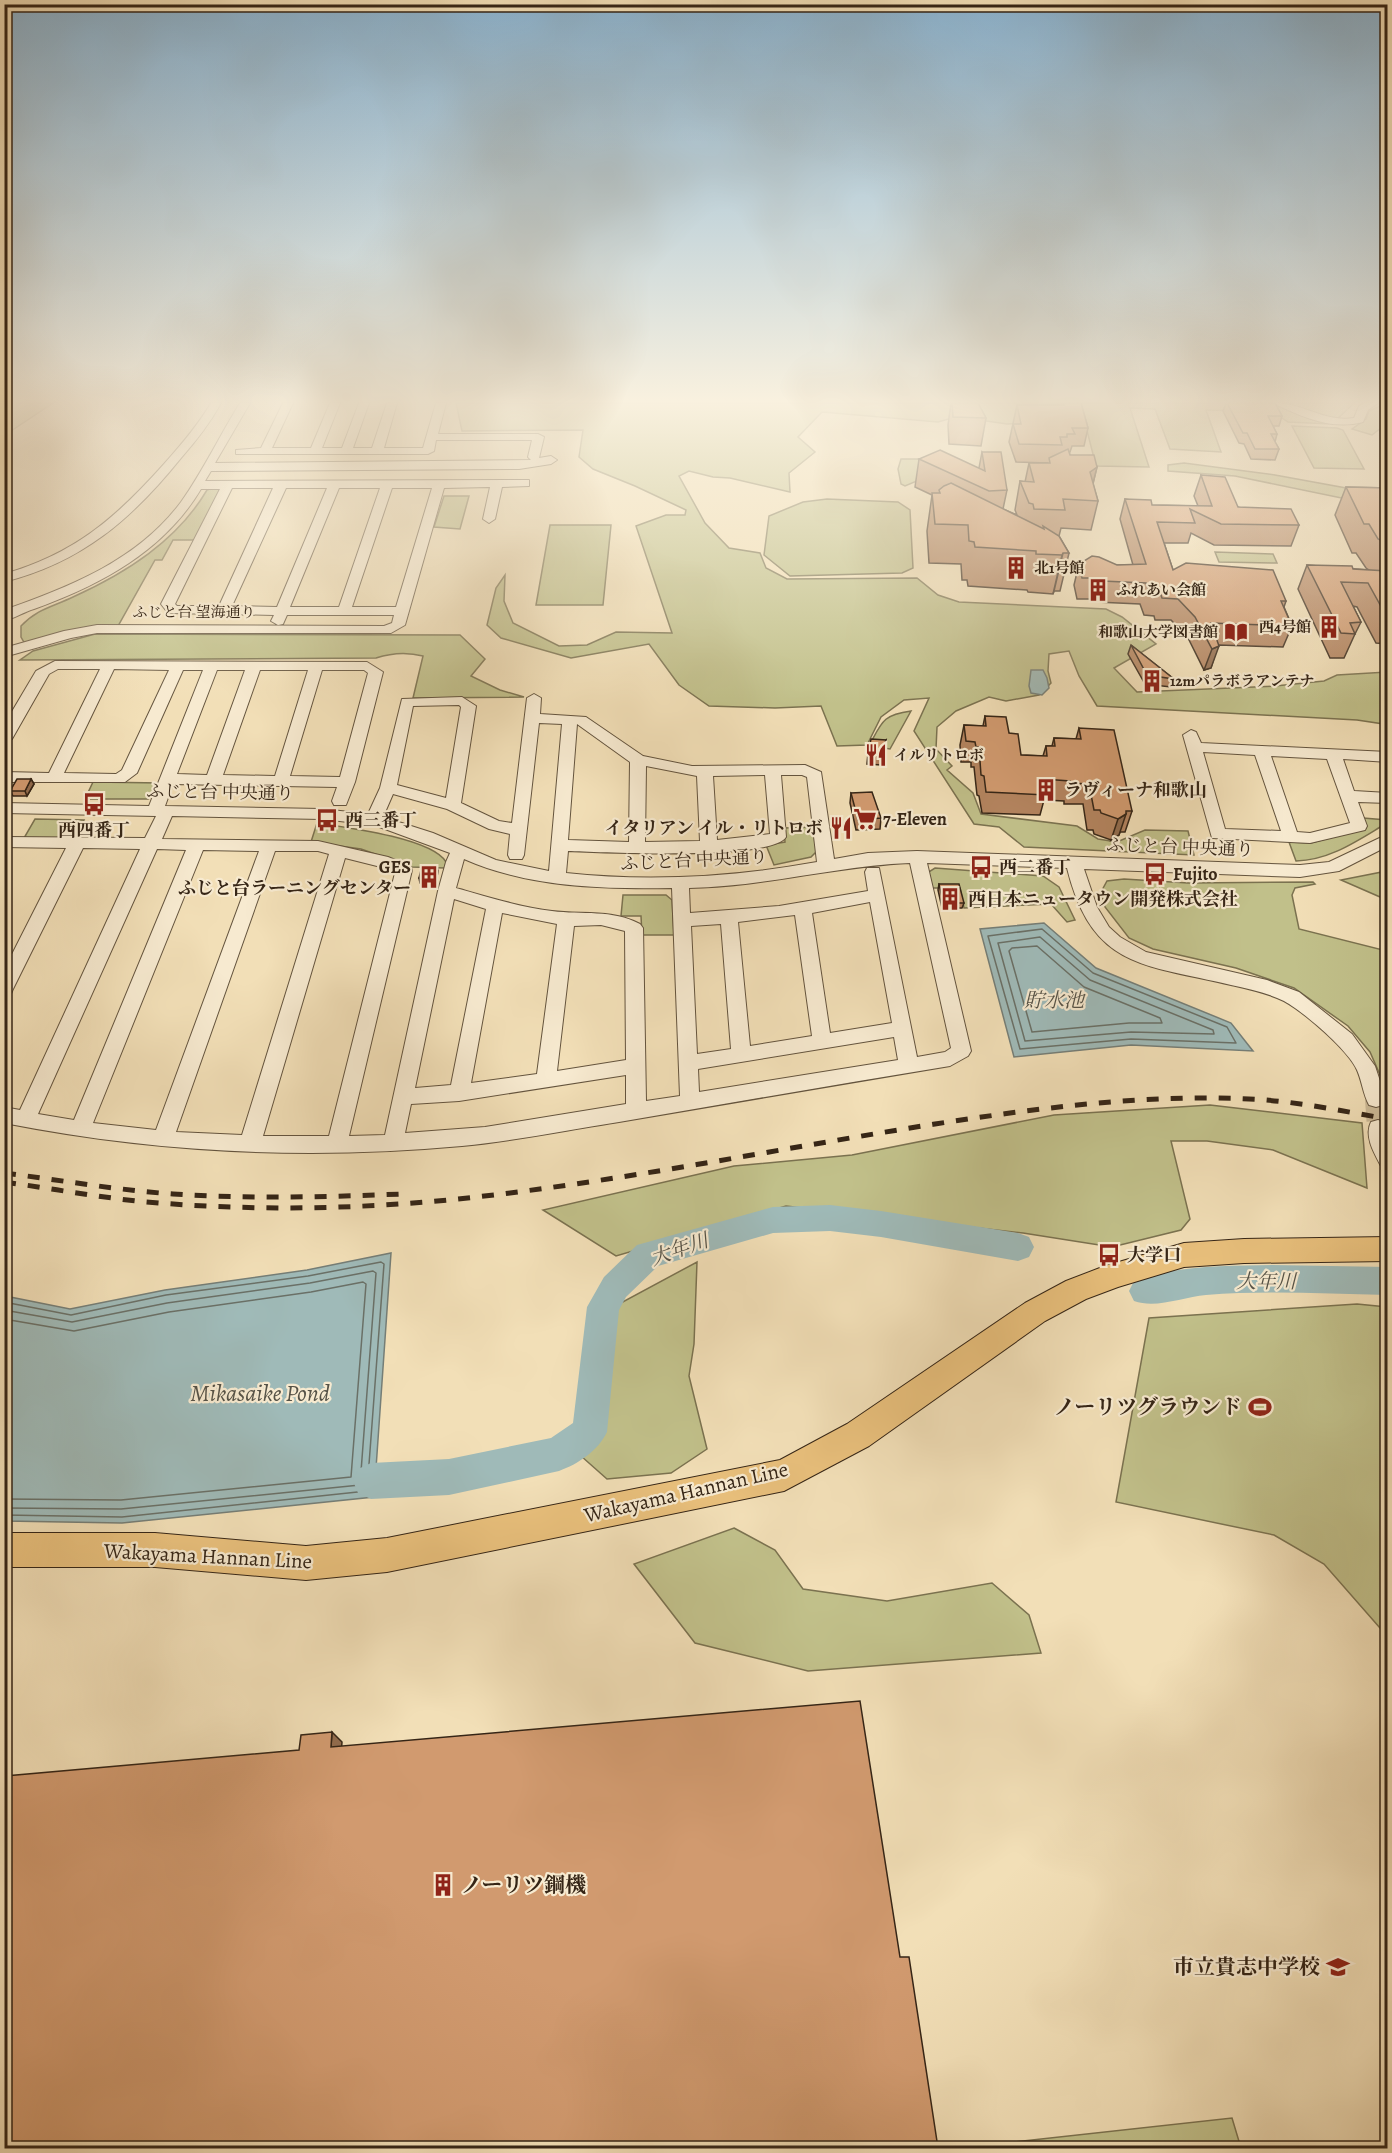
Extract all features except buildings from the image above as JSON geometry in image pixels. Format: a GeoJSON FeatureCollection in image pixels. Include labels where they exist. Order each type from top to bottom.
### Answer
{"type":"FeatureCollection","features":[{"type":"Feature","properties":{"kind":"main road","name":"Wakayama Hannan Line"},"geometry":{"type":"LineString","coordinates":[[4,1550],[155,1550],[306,1563],[387,1555],[784,1474],[858,1436],[1035,1312],[1076,1290],[1115,1275],[1184,1255],[1244,1251],[1388,1249]]}},
{"type":"Feature","properties":{"kind":"street"},"geometry":{"type":"LineString","coordinates":[[4,568],[48,554],[68,544],[100,521],[118,503]]}},
{"type":"Feature","properties":{"kind":"street"},"geometry":{"type":"LineString","coordinates":[[4,578],[69,554],[98,537],[136,503]]}},
{"type":"Feature","properties":{"kind":"street"},"geometry":{"type":"LineString","coordinates":[[4,617],[87,582],[138,551],[157,537],[185,503]]}},
{"type":"Feature","properties":{"kind":"street"},"geometry":{"type":"LineString","coordinates":[[219,503],[168,604],[173,610],[402,611],[433,503]]}},
{"type":"Feature","properties":{"kind":"street"},"geometry":{"type":"LineString","coordinates":[[224,610],[272,503]]}},
{"type":"Feature","properties":{"kind":"street"},"geometry":{"type":"LineString","coordinates":[[275,629],[326,503]]}},
{"type":"Feature","properties":{"kind":"street"},"geometry":{"type":"LineString","coordinates":[[344,611],[380,503]]}},
{"type":"Feature","properties":{"kind":"street"},"geometry":{"type":"LineString","coordinates":[[489,519],[493,503]]}},
{"type":"Feature","properties":{"kind":"street","name":"ふじと台 望海通り"},"geometry":{"type":"LineString","coordinates":[[4,653],[69,634],[97,629],[386,630],[398,625],[402,611]]}},
{"type":"Feature","properties":{"kind":"street"},"geometry":{"type":"LineString","coordinates":[[4,739],[43,671],[55,665],[367,666],[376,672],[347,782],[339,801]]}},
{"type":"Feature","properties":{"kind":"street"},"geometry":{"type":"LineString","coordinates":[[54,778],[109,665]]}},
{"type":"Feature","properties":{"kind":"street"},"geometry":{"type":"LineString","coordinates":[[4,777],[119,779],[129,773],[178,665]]}},
{"type":"Feature","properties":{"kind":"street"},"geometry":{"type":"LineString","coordinates":[[26,1119],[152,843],[168,779],[212,666]]}},
{"type":"Feature","properties":{"kind":"street"},"geometry":{"type":"LineString","coordinates":[[213,780],[254,666]]}},
{"type":"Feature","properties":{"kind":"street"},"geometry":{"type":"LineString","coordinates":[[281,781],[316,666]]}},
{"type":"Feature","properties":{"kind":"street"},"geometry":{"type":"LineString","coordinates":[[516,855],[534,698]]}},
{"type":"Feature","properties":{"kind":"street"},"geometry":{"type":"LineString","coordinates":[[374,820],[388,788],[407,702],[462,701],[469,706],[453,805]]}},
{"type":"Feature","properties":{"kind":"street"},"geometry":{"type":"LineString","coordinates":[[532,718],[582,720],[638,760],[705,773],[805,770],[814,776],[826,866]]}},
{"type":"Feature","properties":{"kind":"street"},"geometry":{"type":"LineString","coordinates":[[557,878],[570,719]]}},
{"type":"Feature","properties":{"kind":"street"},"geometry":{"type":"LineString","coordinates":[[1333,754],[1359,826],[1310,838],[1218,834],[1192,741],[1261,750],[1388,757]]}},
{"type":"Feature","properties":{"kind":"street"},"geometry":{"type":"LineString","coordinates":[[1261,750],[1291,837]]}},
{"type":"Feature","properties":{"kind":"street"},"geometry":{"type":"LineString","coordinates":[[637,849],[638,760]]}},
{"type":"Feature","properties":{"kind":"street"},"geometry":{"type":"LineString","coordinates":[[561,844],[637,849],[709,848],[769,841],[778,837],[773,771]]}},
{"type":"Feature","properties":{"kind":"street"},"geometry":{"type":"LineString","coordinates":[[705,773],[709,848]]}},
{"type":"Feature","properties":{"kind":"street"},"geometry":{"type":"LineString","coordinates":[[168,779],[347,782]]}},
{"type":"Feature","properties":{"kind":"street"},"geometry":{"type":"LineString","coordinates":[[388,788],[453,805],[495,825],[519,830]]}},
{"type":"Feature","properties":{"kind":"street"},"geometry":{"type":"LineString","coordinates":[[1348,796],[1388,798]]}},
{"type":"Feature","properties":{"kind":"street","name":"ふじと台 中央通り"},"geometry":{"type":"LineString","coordinates":[[4,808],[322,814],[374,820],[427,837],[490,864],[557,878],[603,883],[680,884],[767,877],[868,859],[917,857],[1291,871],[1319,870],[1345,862],[1388,839]]}},
{"type":"Feature","properties":{"kind":"street"},"geometry":{"type":"LineString","coordinates":[[4,842],[318,846],[382,861],[404,870],[337,1144]]}},
{"type":"Feature","properties":{"kind":"street"},"geometry":{"type":"LineString","coordinates":[[4,989],[77,843]]}},
{"type":"Feature","properties":{"kind":"street"},"geometry":{"type":"LineString","coordinates":[[81,1128],[197,844]]}},
{"type":"Feature","properties":{"kind":"street"},"geometry":{"type":"LineString","coordinates":[[163,1138],[269,844]]}},
{"type":"Feature","properties":{"kind":"street"},"geometry":{"type":"LineString","coordinates":[[393,1143],[447,891],[454,862],[460,851]]}},
{"type":"Feature","properties":{"kind":"street"},"geometry":{"type":"LineString","coordinates":[[250,1144],[338,852]]}},
{"type":"Feature","properties":{"kind":"street"},"geometry":{"type":"LineString","coordinates":[[4,1115],[81,1128],[163,1138],[250,1144],[393,1143],[499,1133],[950,1059],[961,1051],[917,857]]}},
{"type":"Feature","properties":{"kind":"street"},"geometry":{"type":"LineString","coordinates":[[1074,863],[1084,897],[1098,927],[1116,945],[1141,957],[1267,987],[1292,997],[1346,1040],[1365,1066],[1374,1087],[1376,1099]]}},
{"type":"Feature","properties":{"kind":"street"},"geometry":{"type":"LineString","coordinates":[[873,872],[909,1065]]}},
{"type":"Feature","properties":{"kind":"street"},"geometry":{"type":"LineString","coordinates":[[680,884],[690,1102]]}},
{"type":"Feature","properties":{"kind":"street"},"geometry":{"type":"LineString","coordinates":[[447,891],[495,906],[566,919],[623,921],[634,928],[636,1111]]}},
{"type":"Feature","properties":{"kind":"street"},"geometry":{"type":"LineString","coordinates":[[681,920],[729,919],[803,909],[876,894]]}},
{"type":"Feature","properties":{"kind":"street"},"geometry":{"type":"LineString","coordinates":[[459,1093],[495,906]]}},
{"type":"Feature","properties":{"kind":"street"},"geometry":{"type":"LineString","coordinates":[[803,909],[822,1040]]}},
{"type":"Feature","properties":{"kind":"street"},"geometry":{"type":"LineString","coordinates":[[546,1082],[566,919]]}},
{"type":"Feature","properties":{"kind":"street"},"geometry":{"type":"LineString","coordinates":[[729,919],[741,1055]]}},
{"type":"Feature","properties":{"kind":"street"},"geometry":{"type":"LineString","coordinates":[[687,1063],[902,1029]]}},
{"type":"Feature","properties":{"kind":"street"},"geometry":{"type":"LineString","coordinates":[[404,1097],[546,1082],[635,1066]]}},
{"type":"Feature","properties":{"kind":"street"},"geometry":{"type":"LineString","coordinates":[[1378,1128],[1381,1146],[1388,1160]]}},
{"type":"Feature","properties":{"kind":"shaded area"},"geometry":{"type":"Polygon","coordinates":[[[198,503],[215,503],[196,540],[173,540],[162,560],[155,560],[118,626],[25,644],[21,637],[21,626],[27,620],[39,612],[93,588],[149,554],[181,525],[198,503]]]}},
{"type":"Feature","properties":{"kind":"shaded area"},"geometry":{"type":"Polygon","coordinates":[[[442,503],[467,503],[460,529],[434,527],[442,503]]]}},
{"type":"Feature","properties":{"kind":"shaded area"},"geometry":{"type":"Polygon","coordinates":[[[672,503],[694,503],[705,523],[729,548],[760,553],[766,568],[787,579],[917,578],[938,595],[959,602],[1106,609],[1122,617],[1156,644],[1114,668],[1137,692],[1275,686],[1324,681],[1337,675],[1387,672],[1387,713],[1383,716],[1384,724],[1357,720],[1097,706],[1079,676],[1069,651],[1049,654],[1048,671],[1051,683],[1039,695],[1006,701],[989,697],[956,711],[937,727],[936,749],[952,766],[947,770],[973,793],[981,814],[1077,826],[1098,839],[1117,842],[1145,830],[1188,831],[1194,855],[1024,847],[999,827],[974,824],[914,731],[929,698],[904,700],[881,717],[867,745],[837,746],[821,706],[775,708],[709,706],[679,685],[649,644],[571,658],[501,638],[487,625],[496,588],[505,575],[504,601],[513,623],[559,646],[587,645],[616,632],[672,633],[636,526],[666,515],[685,515],[686,510],[672,503]]]}},
{"type":"Feature","properties":{"kind":"shaded area"},"geometry":{"type":"Polygon","coordinates":[[[799,503],[900,503],[910,510],[913,568],[902,573],[790,576],[764,555],[769,516],[799,503]]]}},
{"type":"Feature","properties":{"kind":"shaded area"},"geometry":{"type":"Polygon","coordinates":[[[550,525],[611,525],[603,605],[536,605],[550,525]]]}},
{"type":"Feature","properties":{"kind":"shaded area"},"geometry":{"type":"Polygon","coordinates":[[[1215,552],[1273,554],[1277,563],[1219,562],[1215,552]]]}},
{"type":"Feature","properties":{"kind":"shaded area"},"geometry":{"type":"Polygon","coordinates":[[[95,634],[460,635],[485,659],[471,676],[500,690],[524,697],[413,698],[423,656],[411,654],[394,654],[376,658],[20,660],[33,651],[95,634]]]}},
{"type":"Feature","properties":{"kind":"shaded area"},"geometry":{"type":"Polygon","coordinates":[[[911,711],[890,749],[869,746],[884,721],[894,715],[911,711]]]}},
{"type":"Feature","properties":{"kind":"shaded area"},"geometry":{"type":"Polygon","coordinates":[[[93,782],[161,783],[155,796],[148,799],[85,799],[93,782]]]}},
{"type":"Feature","properties":{"kind":"shaded area"},"geometry":{"type":"Polygon","coordinates":[[[1363,818],[1387,820],[1387,823],[1333,853],[1296,861],[1289,842],[1311,843],[1366,828],[1363,818]]]}},
{"type":"Feature","properties":{"kind":"shaded area"},"geometry":{"type":"Polygon","coordinates":[[[35,819],[84,820],[74,839],[24,838],[35,819]]]}},
{"type":"Feature","properties":{"kind":"shaded area"},"geometry":{"type":"Polygon","coordinates":[[[317,823],[386,835],[424,846],[446,862],[445,868],[412,867],[361,849],[311,842],[317,823]]]}},
{"type":"Feature","properties":{"kind":"shaded area"},"geometry":{"type":"Polygon","coordinates":[[[815,827],[817,851],[811,857],[774,865],[766,845],[785,842],[784,828],[815,827]]]}},
{"type":"Feature","properties":{"kind":"shaded area"},"geometry":{"type":"Polygon","coordinates":[[[935,868],[1043,876],[1059,887],[1075,920],[1067,922],[1051,904],[964,908],[960,888],[931,888],[927,873],[935,868]]]}},
{"type":"Feature","properties":{"kind":"shaded area"},"geometry":{"type":"Polygon","coordinates":[[[1387,871],[1387,900],[1341,880],[1387,871]]]}},
{"type":"Feature","properties":{"kind":"shaded area"},"geometry":{"type":"Polygon","coordinates":[[[1124,879],[1188,883],[1313,882],[1315,884],[1295,888],[1292,895],[1299,929],[1387,951],[1387,1091],[1370,1052],[1348,1026],[1294,988],[1236,968],[1153,949],[1129,938],[1105,907],[1101,892],[1107,881],[1124,879]]]}},
{"type":"Feature","properties":{"kind":"shaded area"},"geometry":{"type":"Polygon","coordinates":[[[623,895],[666,895],[672,900],[674,935],[642,935],[641,916],[621,916],[623,895]]]}},
{"type":"Feature","properties":{"kind":"shaded area"},"geometry":{"type":"Polygon","coordinates":[[[1210,1105],[1362,1123],[1367,1188],[1273,1150],[1207,1141],[1171,1141],[1190,1219],[1181,1230],[1112,1247],[1023,1233],[786,1206],[616,1256],[543,1210],[734,1166],[852,1155],[1054,1115],[1210,1105]]]}},
{"type":"Feature","properties":{"kind":"shaded area"},"geometry":{"type":"Polygon","coordinates":[[[697,1262],[694,1344],[689,1376],[707,1449],[671,1473],[607,1479],[581,1456],[578,1393],[591,1319],[697,1262]]]}},
{"type":"Feature","properties":{"kind":"shaded area","name":"ノーリツグラウンド"},"geometry":{"type":"Polygon","coordinates":[[[1357,1304],[1387,1307],[1387,1636],[1324,1564],[1274,1535],[1116,1502],[1149,1318],[1357,1304]]]}},
{"type":"Feature","properties":{"kind":"shaded area"},"geometry":{"type":"Polygon","coordinates":[[[734,1528],[775,1550],[803,1589],[887,1601],[992,1583],[1029,1615],[1041,1653],[808,1671],[695,1643],[634,1564],[734,1528]]]}},
{"type":"Feature","properties":{"kind":"shaded area"},"geometry":{"type":"Polygon","coordinates":[[[1232,2118],[1241,2148],[959,2148],[1232,2118]]]}},
{"type":"Feature","properties":{"kind":"water"},"geometry":{"type":"Polygon","coordinates":[[[1031,670],[1043,670],[1047,678],[1049,688],[1042,695],[1031,693],[1029,686],[1031,670]]]}},
{"type":"Feature","properties":{"kind":"water","name":"貯水池"},"geometry":{"type":"Polygon","coordinates":[[[1044,923],[1096,968],[1231,1023],[1253,1051],[1131,1045],[1014,1057],[980,929],[1044,923]]]}},
{"type":"Feature","properties":{"kind":"water","name":"Mikasaike Pond"},"geometry":{"type":"Polygon","coordinates":[[[391,1253],[374,1497],[122,1523],[5,1521],[5,1296],[70,1309],[165,1290],[307,1270],[391,1253]]]}},
{"type":"Feature","properties":{"kind":"waterway","name":"大年川"},"geometry":{"type":"LineString","coordinates":[[371,1481],[449,1477],[559,1454],[589,1432],[603,1307],[615,1287],[648,1255],[773,1220],[830,1218],[881,1224],[1018,1247]]}},
{"type":"Feature","properties":{"kind":"waterway","name":"大年川"},"geometry":{"type":"LineString","coordinates":[[1145,1291],[1206,1281],[1273,1279],[1388,1281]]}},
{"type":"Feature","properties":{"kind":"tunnel"},"geometry":{"type":"LineString","coordinates":[[1376,1099],[1378,1128]]}},
{"type":"Feature","properties":{"kind":"railway"},"geometry":{"type":"LineString","coordinates":[[4,1182],[136,1201],[256,1208],[337,1207],[418,1203],[578,1184],[935,1124],[1131,1100],[1210,1098],[1267,1100],[1388,1119]]}},
{"type":"Feature","properties":{"kind":"railway"},"geometry":{"type":"LineString","coordinates":[[4,1173],[130,1190],[202,1196],[288,1197],[402,1194]]}},
{"type":"Feature","properties":{"kind":"place","name":"北1号館"},"geometry":{"type":"Point","coordinates":[1016,568]}},
{"type":"Feature","properties":{"kind":"place","name":"ふれあい会館"},"geometry":{"type":"Point","coordinates":[1098,590]}},
{"type":"Feature","properties":{"kind":"place","name":"西4号館"},"geometry":{"type":"Point","coordinates":[1329,627]}},
{"type":"Feature","properties":{"kind":"place","name":"和歌山大学図書館"},"geometry":{"type":"Point","coordinates":[1236,632]}},
{"type":"Feature","properties":{"kind":"place","name":"12mパラボラアンテナ"},"geometry":{"type":"Point","coordinates":[1152,681]}},
{"type":"Feature","properties":{"kind":"place","name":"イルリトロボ"},"geometry":{"type":"Point","coordinates":[876,755]}},
{"type":"Feature","properties":{"kind":"place","name":"ラヴィーナ和歌山"},"geometry":{"type":"Point","coordinates":[1046,790]}},
{"type":"Feature","properties":{"kind":"place","name":"西四番丁"},"geometry":{"type":"Point","coordinates":[94,804]}},
{"type":"Feature","properties":{"kind":"place","name":"7-Eleven"},"geometry":{"type":"Point","coordinates":[865,819]}},
{"type":"Feature","properties":{"kind":"place","name":"西三番丁"},"geometry":{"type":"Point","coordinates":[327,820]}},
{"type":"Feature","properties":{"kind":"place","name":"イタリアン イル・リトロボ"},"geometry":{"type":"Point","coordinates":[841,828]}},
{"type":"Feature","properties":{"kind":"place","name":"西二番丁"},"geometry":{"type":"Point","coordinates":[981,867]}},
{"type":"Feature","properties":{"kind":"place","name":"Fujito"},"geometry":{"type":"Point","coordinates":[1155,874]}},
{"type":"Feature","properties":{"kind":"place","name":"GES ふじと台ラーニングセンター"},"geometry":{"type":"Point","coordinates":[429,877]}},
{"type":"Feature","properties":{"kind":"place","name":"西日本ニュータウン開発株式会社"},"geometry":{"type":"Point","coordinates":[950,899]}},
{"type":"Feature","properties":{"kind":"place","name":"大学口"},"geometry":{"type":"Point","coordinates":[1109,1255]}},
{"type":"Feature","properties":{"kind":"place","name":"ノーリツグラウンド"},"geometry":{"type":"Point","coordinates":[1260,1407]}},
{"type":"Feature","properties":{"kind":"place","name":"ノーリツ鋼機"},"geometry":{"type":"Point","coordinates":[443,1885]}},
{"type":"Feature","properties":{"kind":"place","name":"市立貴志中学校"},"geometry":{"type":"Point","coordinates":[1338,1967]}}]}
